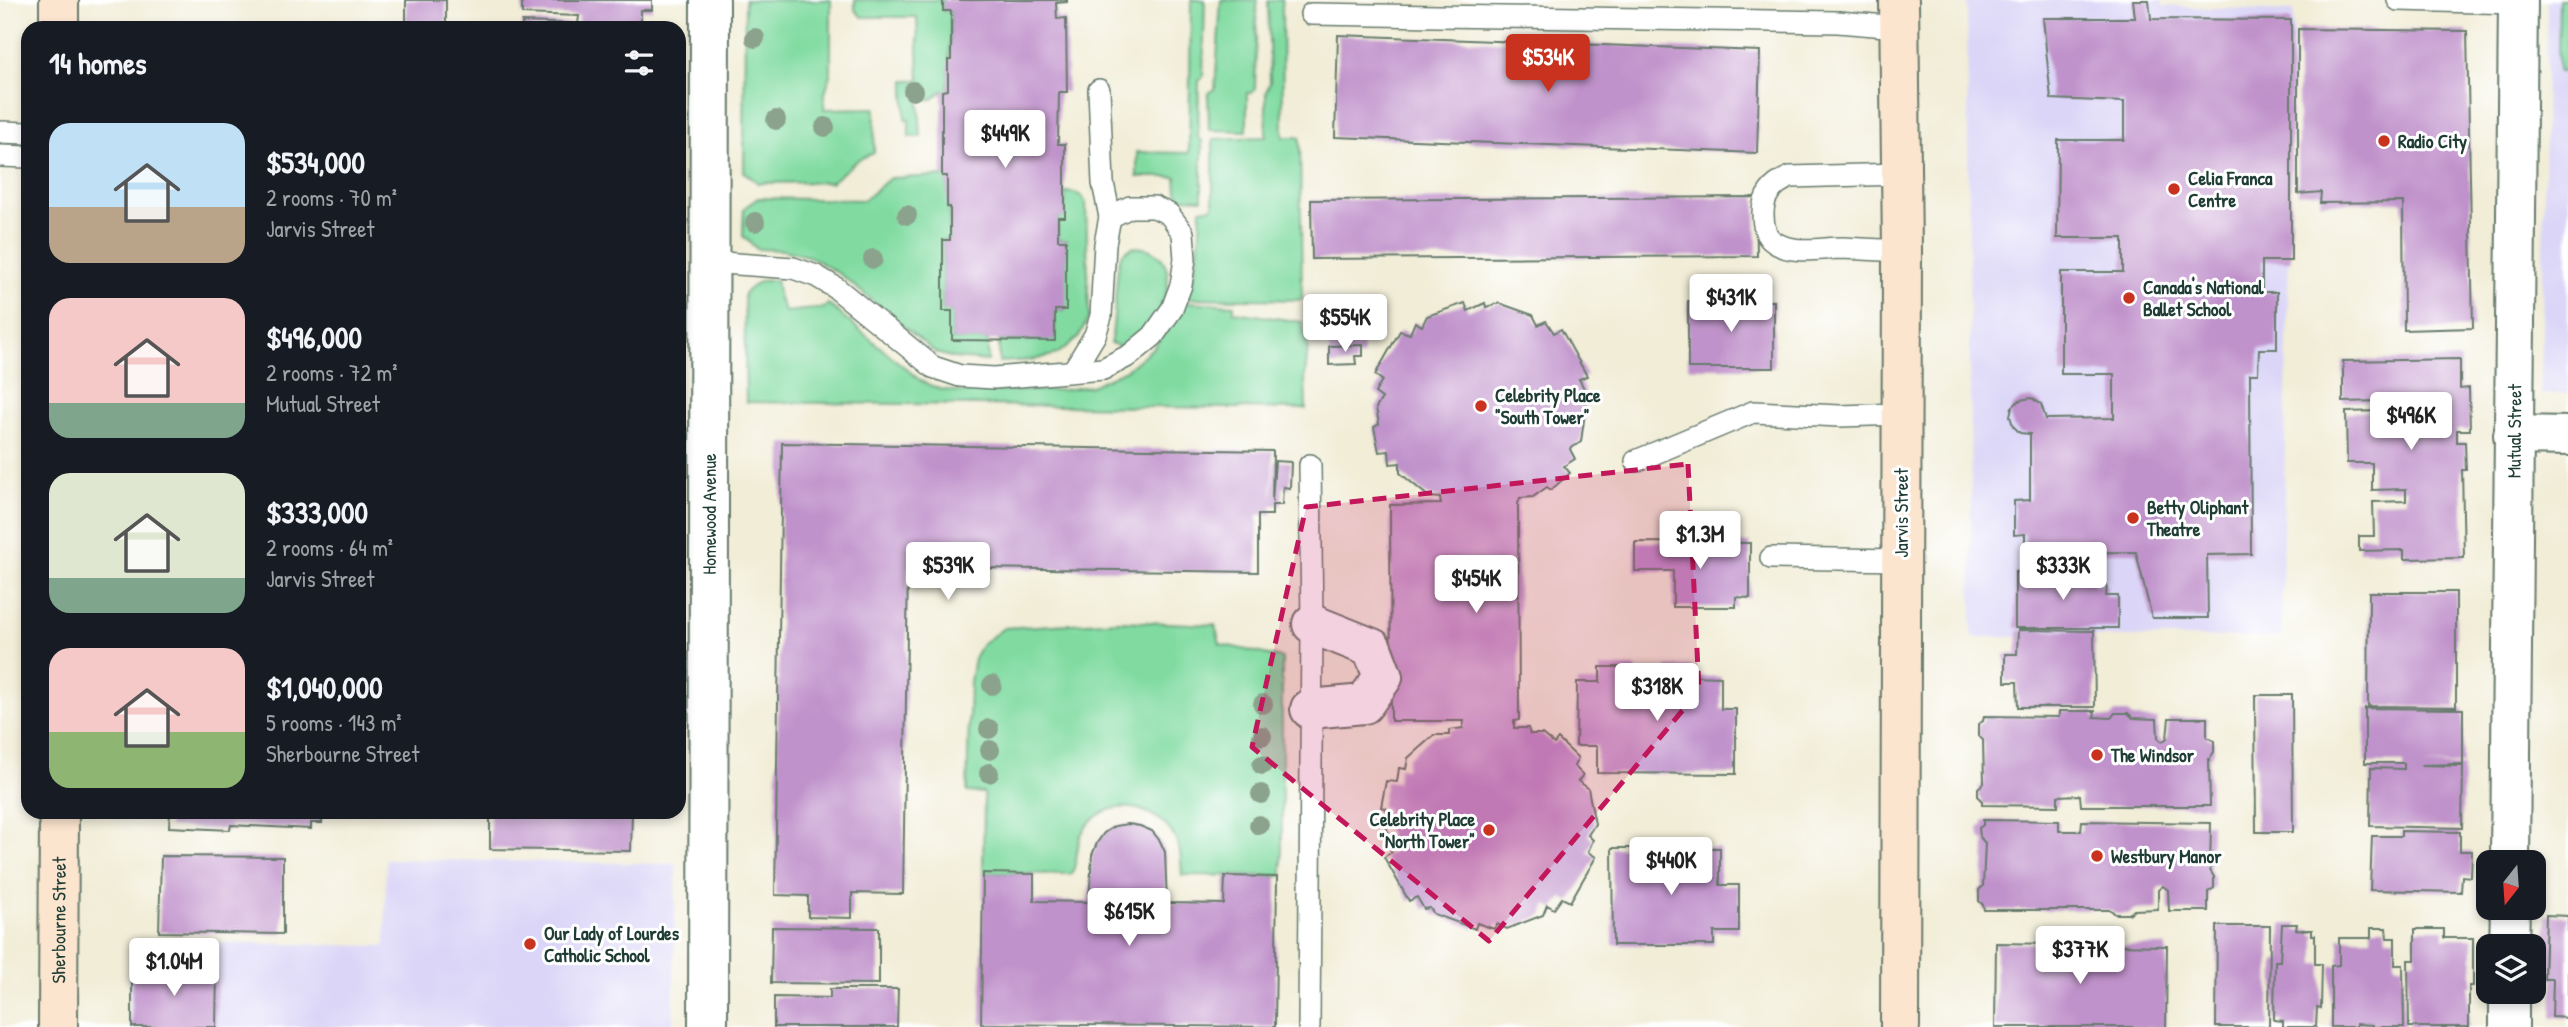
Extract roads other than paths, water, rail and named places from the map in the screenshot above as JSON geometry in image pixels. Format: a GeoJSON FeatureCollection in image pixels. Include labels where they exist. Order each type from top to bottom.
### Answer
{"type":"FeatureCollection","features":[{"type":"Feature","properties":{"kind":"main road"},"geometry":{"type":"LineString","coordinates":[[59,0],[59,21]]}},
{"type":"Feature","properties":{"kind":"main road","name":"Jarvis Street"},"geometry":{"type":"LineString","coordinates":[[1899,13],[1902,251],[1900,1027]]}},
{"type":"Feature","properties":{"kind":"main road","name":"Sherbourne Street"},"geometry":{"type":"LineString","coordinates":[[58,1027],[59,819]]}},
{"type":"Feature","properties":{"kind":"street","name":"Homewood Avenue"},"geometry":{"type":"LineString","coordinates":[[708,1027],[709,262],[694,136],[710,0]]}},
{"type":"Feature","properties":{"kind":"street","name":"Mutual Street"},"geometry":{"type":"LineString","coordinates":[[2510,850],[2518,2]]}},
{"type":"Feature","properties":{"kind":"street"},"geometry":{"type":"LineString","coordinates":[[2513,435],[2568,436]]}},
{"type":"Feature","properties":{"kind":"street"},"geometry":{"type":"LineString","coordinates":[[1310,709],[1364,704],[1383,677],[1372,648],[1312,624]]}},
{"type":"Feature","properties":{"kind":"street"},"geometry":{"type":"LineString","coordinates":[[2509,1004],[2509,1027]]}},
{"type":"Feature","properties":{"kind":"lane"},"geometry":{"type":"LineString","coordinates":[[2399,0],[2518,2]]}},
{"type":"Feature","properties":{"kind":"lane"},"geometry":{"type":"LineString","coordinates":[[1311,14],[1824,22],[1899,13]]}},
{"type":"Feature","properties":{"kind":"lane"},"geometry":{"type":"LineString","coordinates":[[1073,371],[1095,335],[1101,316],[1105,243],[1110,217],[1103,183],[1099,90]]}},
{"type":"Feature","properties":{"kind":"lane"},"geometry":{"type":"LineString","coordinates":[[0,132],[21,133]]}},
{"type":"Feature","properties":{"kind":"lane"},"geometry":{"type":"LineString","coordinates":[[0,156],[21,157]]}},
{"type":"Feature","properties":{"kind":"lane"},"geometry":{"type":"LineString","coordinates":[[1901,174],[1790,177],[1776,184],[1767,195],[1763,216],[1766,235],[1773,242],[1797,250],[1840,248],[1902,251]]}},
{"type":"Feature","properties":{"kind":"lane"},"geometry":{"type":"LineString","coordinates":[[709,262],[793,268],[816,276],[836,288],[933,366],[960,376],[994,378],[1103,369],[1130,355],[1153,336],[1172,309],[1181,285],[1185,259],[1184,233],[1169,214],[1154,207],[1130,207],[1110,217]]}},
{"type":"Feature","properties":{"kind":"lane"},"geometry":{"type":"LineString","coordinates":[[1636,461],[1753,412],[1840,416],[1901,414]]}},
{"type":"Feature","properties":{"kind":"lane"},"geometry":{"type":"LineString","coordinates":[[1309,1027],[1312,624],[1310,465]]}},
{"type":"Feature","properties":{"kind":"lane"},"geometry":{"type":"LineString","coordinates":[[1772,558],[1901,560]]}},
{"type":"Feature","properties":{"kind":"place","name":"Radio City"},"geometry":{"type":"Point","coordinates":[2384,141]}},
{"type":"Feature","properties":{"kind":"place","name":"Celia Franca Centre"},"geometry":{"type":"Point","coordinates":[2174,189]}},
{"type":"Feature","properties":{"kind":"place","name":"Canada's National Ballet School"},"geometry":{"type":"Point","coordinates":[2129,298]}},
{"type":"Feature","properties":{"kind":"place","name":"Celebrity Place \"South Tower\""},"geometry":{"type":"Point","coordinates":[1481,406]}},
{"type":"Feature","properties":{"kind":"place","name":"Betty Oliphant Theatre"},"geometry":{"type":"Point","coordinates":[2133,518]}},
{"type":"Feature","properties":{"kind":"place","name":"The Windsor"},"geometry":{"type":"Point","coordinates":[2097,755]}},
{"type":"Feature","properties":{"kind":"place","name":"Celebrity Place \"North Tower\""},"geometry":{"type":"Point","coordinates":[1489,830]}},
{"type":"Feature","properties":{"kind":"place","name":"Westbury Manor"},"geometry":{"type":"Point","coordinates":[2097,856]}},
{"type":"Feature","properties":{"kind":"place","name":"Our Lady of Lourdes Catholic School"},"geometry":{"type":"Point","coordinates":[530,944]}}]}
